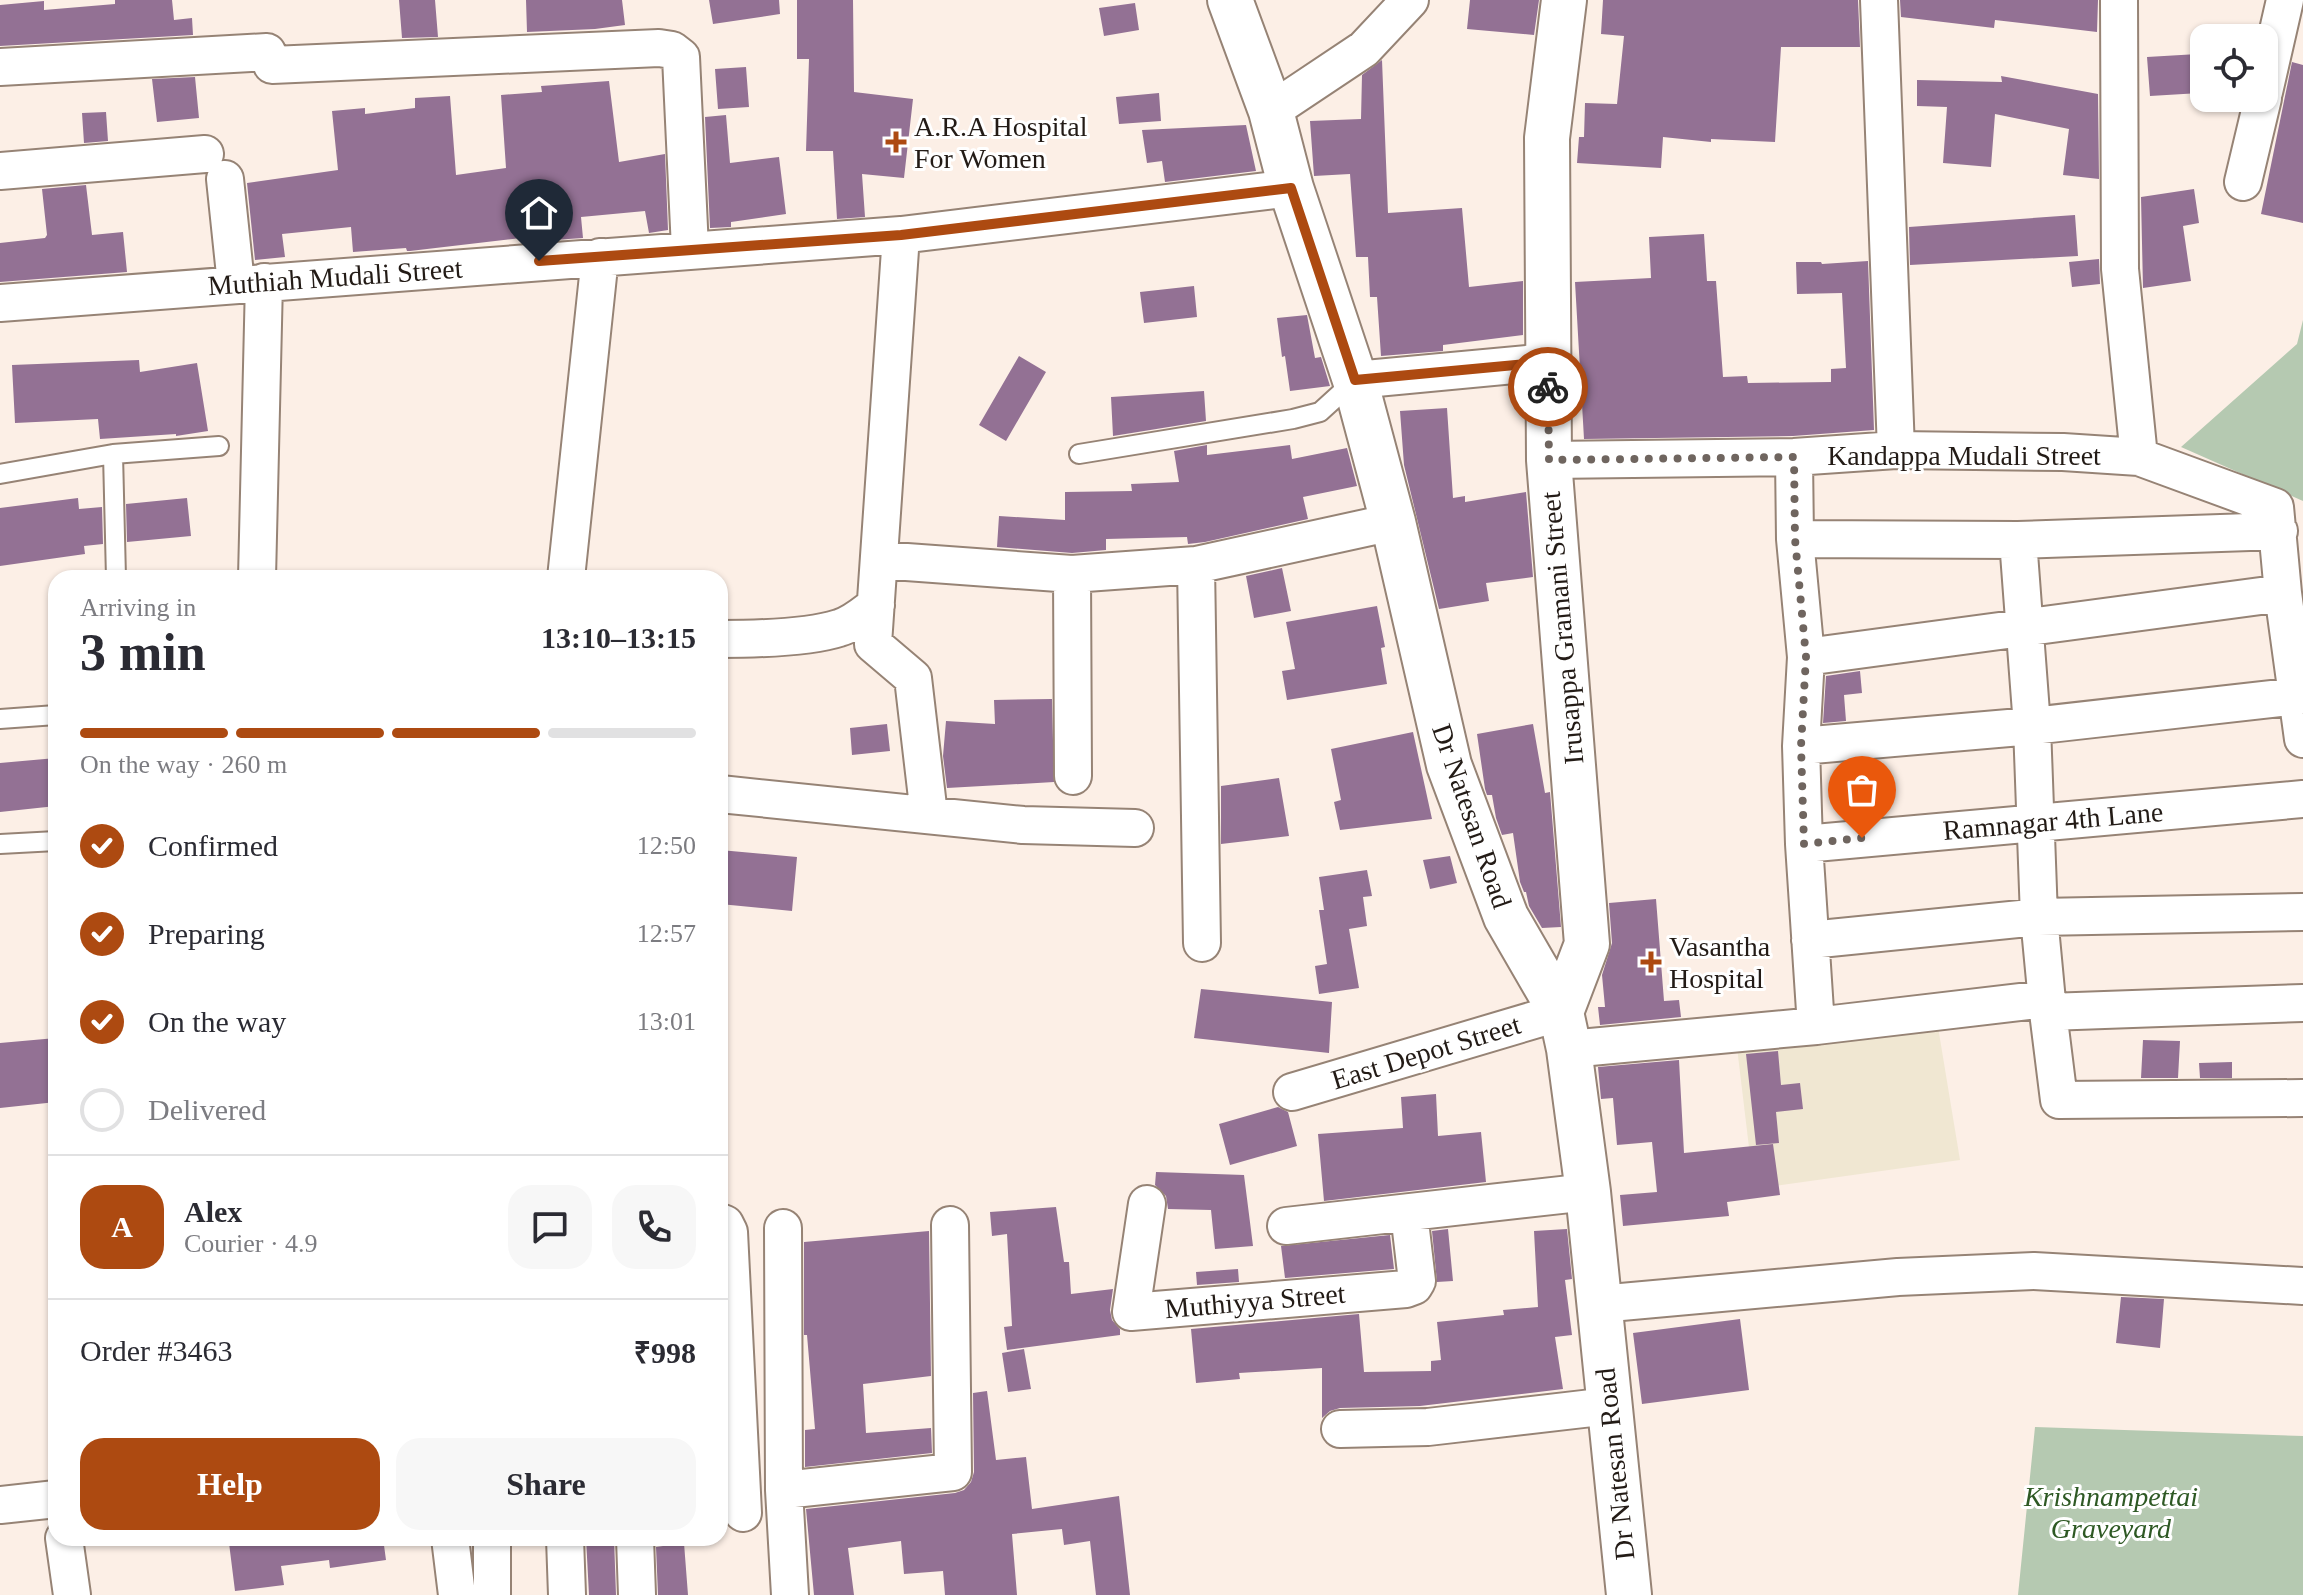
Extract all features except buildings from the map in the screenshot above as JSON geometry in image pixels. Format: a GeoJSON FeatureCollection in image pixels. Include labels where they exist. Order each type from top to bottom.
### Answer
{"type":"FeatureCollection","features":[{"type":"Feature","properties":{"kind":"main road","name":"Dr Natesan Road"},"geometry":{"type":"LineString","coordinates":[[1230,0],[1271,111],[1291,188],[1355,380],[1393,522],[1449,765],[1506,917],[1565,1030],[1588,1192],[1629,1595]]}},
{"type":"Feature","properties":{"kind":"main road","name":"Irusappa Gramani Street"},"geometry":{"type":"LineString","coordinates":[[1564,0],[1547,138],[1549,460],[1587,944],[1565,1030]]}},
{"type":"Feature","properties":{"kind":"street"},"geometry":{"type":"LineString","coordinates":[[1271,111],[1364,49],[1410,0]]}},
{"type":"Feature","properties":{"kind":"street"},"geometry":{"type":"LineString","coordinates":[[1879,0],[1896,450]]}},
{"type":"Feature","properties":{"kind":"street"},"geometry":{"type":"LineString","coordinates":[[2119,0],[2120,269],[2139,457]]}},
{"type":"Feature","properties":{"kind":"street"},"geometry":{"type":"LineString","coordinates":[[2278,31],[2285,0]]}},
{"type":"Feature","properties":{"kind":"street"},"geometry":{"type":"LineString","coordinates":[[0,67],[267,52],[272,65],[659,48],[672,50],[681,57],[690,249]]}},
{"type":"Feature","properties":{"kind":"street"},"geometry":{"type":"LineString","coordinates":[[2243,182],[2260,112]]}},
{"type":"Feature","properties":{"kind":"street"},"geometry":{"type":"LineString","coordinates":[[0,171],[215,166],[250,283],[257,570]]}},
{"type":"Feature","properties":{"kind":"street","name":"Muthiah Mudali Street"},"geometry":{"type":"LineString","coordinates":[[0,303],[901,235],[1291,188]]}},
{"type":"Feature","properties":{"kind":"street"},"geometry":{"type":"LineString","coordinates":[[901,235],[873,644],[913,678],[929,815]]}},
{"type":"Feature","properties":{"kind":"street"},"geometry":{"type":"LineString","coordinates":[[567,570],[600,257]]}},
{"type":"Feature","properties":{"kind":"street"},"geometry":{"type":"LineString","coordinates":[[1355,380],[1547,362]]}},
{"type":"Feature","properties":{"kind":"street","name":"Kandappa Mudali Street"},"geometry":{"type":"LineString","coordinates":[[1549,460],[1794,457],[1896,450],[2063,452],[2139,457],[2277,519]]}},
{"type":"Feature","properties":{"kind":"street"},"geometry":{"type":"LineString","coordinates":[[1794,457],[1795,539],[1806,657],[1801,746],[1804,844],[1816,1026]]}},
{"type":"Feature","properties":{"kind":"street"},"geometry":{"type":"LineString","coordinates":[[1795,539],[2018,540],[2277,519],[2283,593],[2303,739]]}},
{"type":"Feature","properties":{"kind":"street"},"geometry":{"type":"LineString","coordinates":[[879,560],[1072,574],[1196,565],[1393,522]]}},
{"type":"Feature","properties":{"kind":"street"},"geometry":{"type":"LineString","coordinates":[[2018,540],[2032,726],[2039,917],[2059,1100],[2303,1098]]}},
{"type":"Feature","properties":{"kind":"street"},"geometry":{"type":"LineString","coordinates":[[1196,565],[1202,943]]}},
{"type":"Feature","properties":{"kind":"street"},"geometry":{"type":"LineString","coordinates":[[1072,574],[1073,776]]}},
{"type":"Feature","properties":{"kind":"street"},"geometry":{"type":"LineString","coordinates":[[1806,657],[2283,593]]}},
{"type":"Feature","properties":{"kind":"street"},"geometry":{"type":"LineString","coordinates":[[728,639],[755,639],[838,629],[876,605]]}},
{"type":"Feature","properties":{"kind":"street"},"geometry":{"type":"LineString","coordinates":[[1801,746],[2032,726],[2298,696]]}},
{"type":"Feature","properties":{"kind":"street"},"geometry":{"type":"LineString","coordinates":[[728,795],[1023,825],[1135,828]]}},
{"type":"Feature","properties":{"kind":"street","name":"Ramnagar 4th Lane"},"geometry":{"type":"LineString","coordinates":[[1804,844],[2303,799]]}},
{"type":"Feature","properties":{"kind":"street"},"geometry":{"type":"LineString","coordinates":[[1810,940],[2039,917],[2303,912]]}},
{"type":"Feature","properties":{"kind":"street","name":"East Depot Street"},"geometry":{"type":"LineString","coordinates":[[1292,1092],[1565,1030],[1816,1026],[2047,1006],[2303,1003]]}},
{"type":"Feature","properties":{"kind":"street"},"geometry":{"type":"LineString","coordinates":[[1286,1226],[1588,1192]]}},
{"type":"Feature","properties":{"kind":"street","name":"Muthiyya Street"},"geometry":{"type":"LineString","coordinates":[[1147,1204],[1131,1312],[1406,1289],[1417,1281],[1409,1213]]}},
{"type":"Feature","properties":{"kind":"street"},"geometry":{"type":"LineString","coordinates":[[784,1490],[953,1472],[950,1225]]}},
{"type":"Feature","properties":{"kind":"street"},"geometry":{"type":"LineString","coordinates":[[783,1228],[784,1490],[790,1595]]}},
{"type":"Feature","properties":{"kind":"street"},"geometry":{"type":"LineString","coordinates":[[728,1230],[743,1513]]}},
{"type":"Feature","properties":{"kind":"street"},"geometry":{"type":"LineString","coordinates":[[1599,1304],[1898,1277],[2034,1271],[2303,1286]]}},
{"type":"Feature","properties":{"kind":"street"},"geometry":{"type":"LineString","coordinates":[[1340,1429],[1428,1427],[1609,1406]]}},
{"type":"Feature","properties":{"kind":"street"},"geometry":{"type":"LineString","coordinates":[[0,1505],[48,1500]]}},
{"type":"Feature","properties":{"kind":"street"},"geometry":{"type":"LineString","coordinates":[[65,1546],[72,1595]]}},
{"type":"Feature","properties":{"kind":"street"},"geometry":{"type":"LineString","coordinates":[[451,1546],[457,1595]]}},
{"type":"Feature","properties":{"kind":"street"},"geometry":{"type":"LineString","coordinates":[[492,1546],[492,1595]]}},
{"type":"Feature","properties":{"kind":"street"},"geometry":{"type":"LineString","coordinates":[[565,1546],[567,1595]]}},
{"type":"Feature","properties":{"kind":"street"},"geometry":{"type":"LineString","coordinates":[[635,1546],[637,1595]]}},
{"type":"Feature","properties":{"kind":"lane"},"geometry":{"type":"LineString","coordinates":[[1079,454],[1320,412],[1355,380]]}},
{"type":"Feature","properties":{"kind":"lane"},"geometry":{"type":"LineString","coordinates":[[0,474],[113,454],[219,446]]}},
{"type":"Feature","properties":{"kind":"lane"},"geometry":{"type":"LineString","coordinates":[[113,454],[116,570]]}},
{"type":"Feature","properties":{"kind":"lane"},"geometry":{"type":"LineString","coordinates":[[0,719],[48,716]]}},
{"type":"Feature","properties":{"kind":"lane"},"geometry":{"type":"LineString","coordinates":[[0,844],[48,841]]}},
{"type":"Feature","properties":{"kind":"shaded area"},"geometry":{"type":"Polygon","coordinates":[[[1938,1027],[1960,1160],[1754,1189],[1736,1039],[1938,1027]]]}},
{"type":"Feature","properties":{"kind":"green space"},"geometry":{"type":"Polygon","coordinates":[[[2303,320],[2303,501],[2181,447],[2297,344],[2303,320]]]}},
{"type":"Feature","properties":{"kind":"green space","name":"Krishnampettai Graveyard"},"geometry":{"type":"Polygon","coordinates":[[[2035,1427],[2303,1436],[2303,1595],[2018,1595],[2035,1427]]]}},
{"type":"Feature","properties":{"kind":"way so far"},"geometry":{"type":"LineString","coordinates":[[1548,387],[1549,460],[1794,457],[1795,539],[1806,657],[1801,746],[1804,844],[1862,838]]}},
{"type":"Feature","properties":{"kind":"place","name":"A.R.A Hospital For Women"},"geometry":{"type":"Point","coordinates":[896,142]}},
{"type":"Feature","properties":{"kind":"place","name":"Vasantha Hospital"},"geometry":{"type":"Point","coordinates":[1651,962]}},
{"type":"Feature","properties":{"kind":"route"},"geometry":{"type":"LineString","coordinates":[[539,261],[901,235],[1291,188],[1355,380],[1547,362],[1548,387]]}}]}
